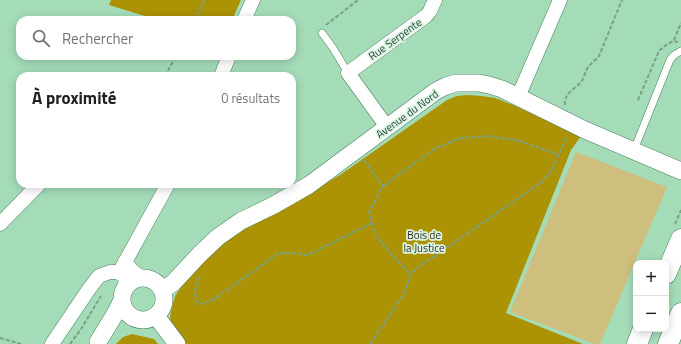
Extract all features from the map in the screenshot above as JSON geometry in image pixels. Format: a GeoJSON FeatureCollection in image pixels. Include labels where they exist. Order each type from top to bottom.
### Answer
{"type":"FeatureCollection","features":[{"type":"Feature","properties":{"kind":"main road"},"geometry":{"type":"LineString","coordinates":[[669,267],[681,238]]}},
{"type":"Feature","properties":{"kind":"main road"},"geometry":{"type":"LineString","coordinates":[[668,344],[681,313]]}},
{"type":"Feature","properties":{"kind":"main road"},"geometry":{"type":"LineString","coordinates":[[637,344],[642,332]]}},
{"type":"Feature","properties":{"kind":"street"},"geometry":{"type":"LineString","coordinates":[[246,16],[253,0]]}},
{"type":"Feature","properties":{"kind":"street","name":"Rue Serpente"},"geometry":{"type":"LineString","coordinates":[[348,74],[426,16],[435,0]]}},
{"type":"Feature","properties":{"kind":"street"},"geometry":{"type":"LineString","coordinates":[[518,97],[560,0]]}},
{"type":"Feature","properties":{"kind":"street"},"geometry":{"type":"LineString","coordinates":[[223,72],[227,60]]}},
{"type":"Feature","properties":{"kind":"street"},"geometry":{"type":"LineString","coordinates":[[348,74],[387,127]]}},
{"type":"Feature","properties":{"kind":"street","name":"Avenue du Nord"},"geometry":{"type":"LineString","coordinates":[[163,290],[173,283],[218,237],[241,221],[274,205],[309,185],[436,91],[456,83],[479,83],[502,89],[585,130],[681,171]]}},
{"type":"Feature","properties":{"kind":"street"},"geometry":{"type":"LineString","coordinates":[[0,224],[35,188]]}},
{"type":"Feature","properties":{"kind":"street"},"geometry":{"type":"LineString","coordinates":[[96,343],[115,314],[123,280],[166,188]]}},
{"type":"Feature","properties":{"kind":"street"},"geometry":{"type":"LineString","coordinates":[[52,344],[89,288],[99,276],[110,272],[123,280],[133,280],[146,277],[153,279],[158,283],[165,295],[164,306],[160,312],[151,319],[145,320],[138,320],[127,313],[124,307],[123,280]]}},
{"type":"Feature","properties":{"kind":"street"},"geometry":{"type":"LineString","coordinates":[[156,316],[177,344]]}},
{"type":"Feature","properties":{"kind":"street"},"geometry":{"type":"LineString","coordinates":[[96,343],[133,317]]}},
{"type":"Feature","properties":{"kind":"lane"},"geometry":{"type":"LineString","coordinates":[[322,33],[333,48],[348,74]]}},
{"type":"Feature","properties":{"kind":"lane"},"geometry":{"type":"LineString","coordinates":[[634,150],[670,60],[680,51]]}},
{"type":"Feature","properties":{"kind":"path"},"geometry":{"type":"LineString","coordinates":[[196,16],[205,0]]}},
{"type":"Feature","properties":{"kind":"path"},"geometry":{"type":"LineString","coordinates":[[322,33],[326,25],[358,0]]}},
{"type":"Feature","properties":{"kind":"path"},"geometry":{"type":"LineString","coordinates":[[567,109],[564,101],[566,97],[583,80],[589,66],[599,56],[622,0]]}},
{"type":"Feature","properties":{"kind":"path"},"geometry":{"type":"LineString","coordinates":[[638,100],[660,51],[673,41],[681,23]]}},
{"type":"Feature","properties":{"kind":"path"},"geometry":{"type":"LineString","coordinates":[[673,41],[681,43]]}},
{"type":"Feature","properties":{"kind":"path"},"geometry":{"type":"LineString","coordinates":[[673,41],[680,51]]}},
{"type":"Feature","properties":{"kind":"path"},"geometry":{"type":"LineString","coordinates":[[167,72],[174,60]]}},
{"type":"Feature","properties":{"kind":"path"},"geometry":{"type":"LineString","coordinates":[[370,344],[404,294],[410,275],[416,268],[542,182],[552,170],[567,135]]}},
{"type":"Feature","properties":{"kind":"path"},"geometry":{"type":"LineString","coordinates":[[410,275],[376,236],[372,223],[369,212],[383,186],[436,148],[461,138],[488,136],[520,141],[559,155]]}},
{"type":"Feature","properties":{"kind":"path"},"geometry":{"type":"LineString","coordinates":[[362,158],[383,186]]}},
{"type":"Feature","properties":{"kind":"path"},"geometry":{"type":"LineString","coordinates":[[200,276],[195,290],[196,301],[202,304],[214,299],[279,252],[308,255],[372,223]]}},
{"type":"Feature","properties":{"kind":"path"},"geometry":{"type":"LineString","coordinates":[[70,344],[103,294]]}},
{"type":"Feature","properties":{"kind":"path"},"geometry":{"type":"LineString","coordinates":[[0,338],[21,344]]}},
{"type":"Feature","properties":{"kind":"shaded area"},"geometry":{"type":"Polygon","coordinates":[[[576,152],[667,187],[636,260],[633,260],[633,267],[600,344],[595,344],[510,312],[576,152]]]}},
{"type":"Feature","properties":{"kind":"green space"},"geometry":{"type":"Polygon","coordinates":[[[111,0],[241,0],[234,16],[145,16],[109,5],[111,0]]]}},
{"type":"Feature","properties":{"kind":"green space","name":"Bois de la Justice"},"geometry":{"type":"Polygon","coordinates":[[[467,95],[495,98],[581,136],[571,150],[506,313],[583,344],[185,344],[172,326],[170,318],[175,296],[199,265],[236,232],[303,197],[340,175],[447,100],[457,96],[467,95]]]}},
{"type":"Feature","properties":{"kind":"green space"},"geometry":{"type":"Polygon","coordinates":[[[132,334],[154,339],[158,344],[116,344],[123,337],[132,334]]]}}]}
